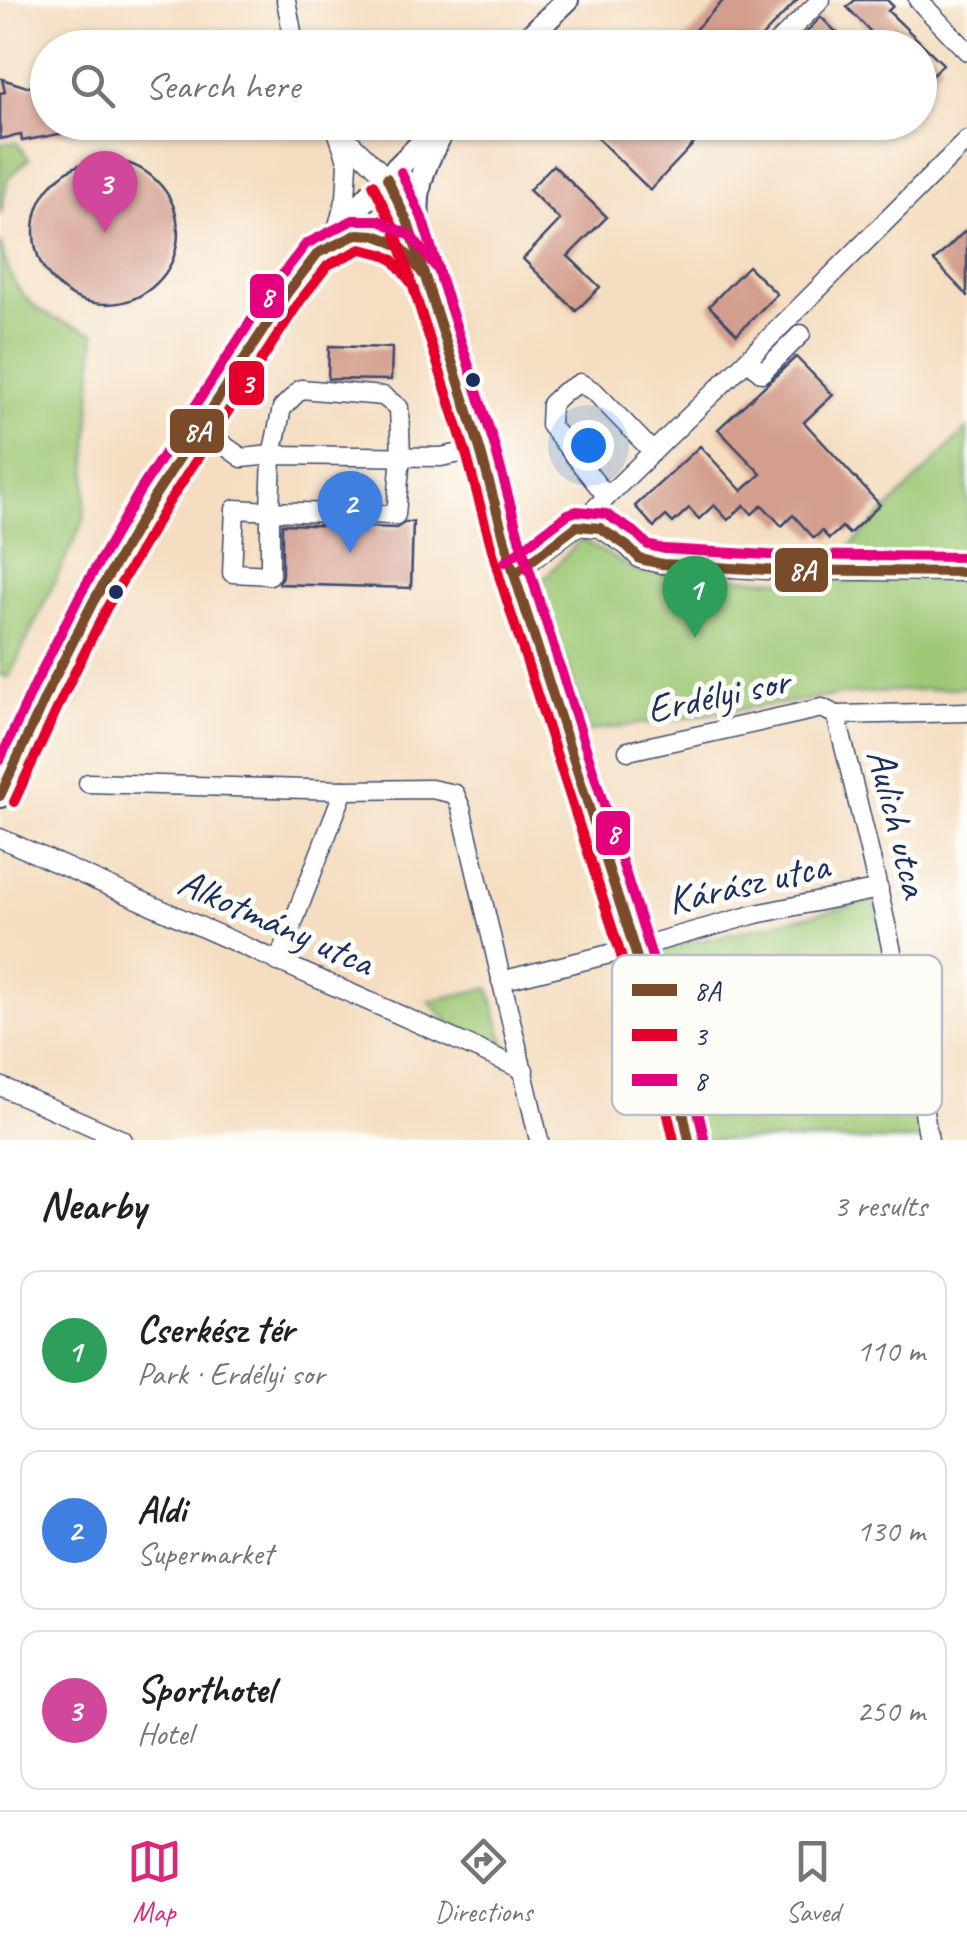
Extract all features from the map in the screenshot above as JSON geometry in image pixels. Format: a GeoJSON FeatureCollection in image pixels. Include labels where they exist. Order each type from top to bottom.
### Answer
{"type":"FeatureCollection","features":[{"type":"Feature","properties":{"kind":"main road"},"geometry":{"type":"LineString","coordinates":[[536,30],[566,0]]}},
{"type":"Feature","properties":{"kind":"main road"},"geometry":{"type":"LineString","coordinates":[[0,796],[93,602],[154,497],[288,292],[336,233],[426,140]]}},
{"type":"Feature","properties":{"kind":"main road"},"geometry":{"type":"LineString","coordinates":[[425,277],[416,210],[418,180],[436,140]]}},
{"type":"Feature","properties":{"kind":"main road"},"geometry":{"type":"LineString","coordinates":[[387,178],[408,224],[425,277],[480,449],[514,574],[636,955]]}},
{"type":"Feature","properties":{"kind":"main road"},"geometry":{"type":"LineString","coordinates":[[318,253],[358,234],[374,235],[403,250],[425,277]]}},
{"type":"Feature","properties":{"kind":"main road"},"geometry":{"type":"LineString","coordinates":[[684,1115],[689,1140]]}},
{"type":"Feature","properties":{"kind":"street"},"geometry":{"type":"LineString","coordinates":[[286,0],[292,30]]}},
{"type":"Feature","properties":{"kind":"street"},"geometry":{"type":"LineString","coordinates":[[790,30],[821,0]]}},
{"type":"Feature","properties":{"kind":"street"},"geometry":{"type":"LineString","coordinates":[[918,0],[967,50]]}},
{"type":"Feature","properties":{"kind":"street"},"geometry":{"type":"LineString","coordinates":[[336,233],[346,198],[348,162],[339,140]]}},
{"type":"Feature","properties":{"kind":"street"},"geometry":{"type":"LineString","coordinates":[[348,140],[387,178]]}},
{"type":"Feature","properties":{"kind":"street"},"geometry":{"type":"LineString","coordinates":[[514,574],[608,497],[967,140]]}},
{"type":"Feature","properties":{"kind":"street"},"geometry":{"type":"LineString","coordinates":[[747,360],[762,373],[801,334]]}},
{"type":"Feature","properties":{"kind":"street"},"geometry":{"type":"LineString","coordinates":[[608,497],[550,425],[551,404],[580,383],[596,392],[653,452]]}},
{"type":"Feature","properties":{"kind":"street"},"geometry":{"type":"LineString","coordinates":[[300,390],[383,396],[400,408],[401,455],[396,515],[270,511],[272,455],[282,408],[300,390]]}},
{"type":"Feature","properties":{"kind":"street"},"geometry":{"type":"LineString","coordinates":[[200,428],[242,458],[441,457],[480,449]]}},
{"type":"Feature","properties":{"kind":"street"},"geometry":{"type":"LineString","coordinates":[[577,526],[600,528],[640,559],[662,564],[767,570],[967,572]]}},
{"type":"Feature","properties":{"kind":"street","name":"Erdélyi sor"},"geometry":{"type":"LineString","coordinates":[[628,750],[829,712],[967,712]]}},
{"type":"Feature","properties":{"kind":"street","name":"Aulich utca"},"geometry":{"type":"LineString","coordinates":[[829,712],[879,889],[893,955]]}},
{"type":"Feature","properties":{"kind":"street"},"geometry":{"type":"LineString","coordinates":[[88,783],[431,789],[455,794],[539,1140]]}},
{"type":"Feature","properties":{"kind":"street"},"geometry":{"type":"LineString","coordinates":[[278,962],[344,790]]}},
{"type":"Feature","properties":{"kind":"street","name":"Alkotmány utca"},"geometry":{"type":"LineString","coordinates":[[0,838],[524,1070]]}},
{"type":"Feature","properties":{"kind":"street","name":"Kárász utca"},"geometry":{"type":"LineString","coordinates":[[501,981],[756,914],[879,889]]}},
{"type":"Feature","properties":{"kind":"street"},"geometry":{"type":"LineString","coordinates":[[0,1086],[123,1140]]}},
{"type":"Feature","properties":{"kind":"street","name":"Aulich utca"},"geometry":{"type":"LineString","coordinates":[[924,1115],[928,1140]]}},
{"type":"Feature","properties":{"kind":"green space"},"geometry":{"type":"Polygon","coordinates":[[[16,142],[29,159],[8,178],[0,215],[0,144],[16,142]]]}},
{"type":"Feature","properties":{"kind":"green space"},"geometry":{"type":"Polygon","coordinates":[[[0,242],[13,280],[32,304],[58,320],[95,333],[84,520],[9,677],[0,675],[0,242]]]}},
{"type":"Feature","properties":{"kind":"green space"},"geometry":{"type":"Polygon","coordinates":[[[967,429],[967,687],[848,694],[590,731],[540,583],[581,539],[638,572],[815,582],[967,429]]]}},
{"type":"Feature","properties":{"kind":"green space"},"geometry":{"type":"Polygon","coordinates":[[[876,900],[887,955],[660,955],[659,950],[876,900]]]}},
{"type":"Feature","properties":{"kind":"green space"},"geometry":{"type":"Polygon","coordinates":[[[489,988],[506,1048],[454,1028],[429,1001],[489,988]]]}},
{"type":"Feature","properties":{"kind":"green space"},"geometry":{"type":"Polygon","coordinates":[[[689,1115],[918,1115],[923,1140],[694,1140],[689,1115]]]}},
{"type":"Feature","properties":{"kind":"building"},"geometry":{"type":"Polygon","coordinates":[[[724,0],[797,0],[768,30],[695,30],[724,0]]]}},
{"type":"Feature","properties":{"kind":"building"},"geometry":{"type":"Polygon","coordinates":[[[855,0],[887,0],[893,6],[888,11],[908,30],[869,30],[847,7],[855,0]]]}},
{"type":"Feature","properties":{"kind":"building"},"geometry":{"type":"Polygon","coordinates":[[[821,17],[834,30],[808,30],[821,17]]]}},
{"type":"Feature","properties":{"kind":"building"},"geometry":{"type":"Polygon","coordinates":[[[2,79],[30,86],[30,139],[22,141],[21,135],[0,139],[0,93],[5,92],[2,79]]]}},
{"type":"Feature","properties":{"kind":"building"},"geometry":{"type":"Polygon","coordinates":[[[599,140],[697,140],[650,190],[599,140]]]}},
{"type":"Feature","properties":{"kind":"building"},"geometry":{"type":"Polygon","coordinates":[[[106,160],[134,166],[157,181],[172,204],[178,232],[172,260],[157,283],[134,298],[106,304],[78,298],[55,283],[40,260],[34,232],[40,204],[55,181],[78,166],[106,160]]]}},
{"type":"Feature","properties":{"kind":"building"},"geometry":{"type":"Polygon","coordinates":[[[553,165],[607,217],[568,256],[600,287],[576,311],[523,259],[560,220],[529,190],[553,165]]]}},
{"type":"Feature","properties":{"kind":"building"},"geometry":{"type":"Polygon","coordinates":[[[967,229],[967,295],[934,261],[967,229]]]}},
{"type":"Feature","properties":{"kind":"building"},"geometry":{"type":"Polygon","coordinates":[[[748,266],[777,294],[737,334],[709,306],[748,266]]]}},
{"type":"Feature","properties":{"kind":"building"},"geometry":{"type":"Polygon","coordinates":[[[329,346],[392,348],[391,380],[328,379],[329,346]]]}},
{"type":"Feature","properties":{"kind":"building"},"geometry":{"type":"Polygon","coordinates":[[[796,357],[833,395],[804,422],[880,505],[849,534],[842,527],[829,539],[822,531],[814,538],[793,515],[782,526],[762,505],[752,514],[744,505],[728,520],[714,505],[699,519],[689,508],[673,523],[666,516],[654,527],[635,506],[700,446],[742,491],[761,474],[718,429],[796,357]]]}},
{"type":"Feature","properties":{"kind":"building"},"geometry":{"type":"Polygon","coordinates":[[[413,522],[411,588],[279,584],[282,524],[396,528],[413,522]]]}},
{"type":"Feature","properties":{"kind":"transit line","name":"8"},"geometry":{"type":"LineString","coordinates":[[401,172],[422,218],[438,268]]}},
{"type":"Feature","properties":{"kind":"transit line","name":"8A"},"geometry":{"type":"LineString","coordinates":[[387,178],[408,223],[424,273]]}},
{"type":"Feature","properties":{"kind":"transit line","name":"3"},"geometry":{"type":"LineString","coordinates":[[373,184],[394,228],[410,278]]}},
{"type":"Feature","properties":{"kind":"transit line","name":"8"},"geometry":{"type":"LineString","coordinates":[[0,760],[80,595],[141,489],[275,284],[306,244],[353,220],[378,220],[411,236],[438,270],[494,444],[528,570]]}},
{"type":"Feature","properties":{"kind":"transit line","name":"8A"},"geometry":{"type":"LineString","coordinates":[[0,796],[93,602],[154,497],[288,292],[318,253],[358,234],[374,235],[403,249],[425,277],[480,449],[514,574],[636,955]]}},
{"type":"Feature","properties":{"kind":"transit line","name":"3"},"geometry":{"type":"LineString","coordinates":[[14,802],[106,609],[167,505],[300,301],[328,265],[361,249],[382,254],[393,260],[412,284],[466,453],[500,579],[621,955]]}},
{"type":"Feature","properties":{"kind":"transit line","name":"8"},"geometry":{"type":"LineString","coordinates":[[505,562],[577,511],[606,514],[648,545],[664,549],[768,555],[967,557]]}},
{"type":"Feature","properties":{"kind":"transit line","name":"8A"},"geometry":{"type":"LineString","coordinates":[[514,574],[577,526],[600,528],[640,559],[662,564],[767,570],[967,572]]}},
{"type":"Feature","properties":{"kind":"transit line","name":"8"},"geometry":{"type":"LineString","coordinates":[[517,531],[651,955]]}},
{"type":"Feature","properties":{"kind":"transit line","name":"3"},"geometry":{"type":"LineString","coordinates":[[668,1115],[674,1140]]}},
{"type":"Feature","properties":{"kind":"transit line","name":"8A"},"geometry":{"type":"LineString","coordinates":[[684,1115],[689,1140]]}},
{"type":"Feature","properties":{"kind":"transit line","name":"8"},"geometry":{"type":"LineString","coordinates":[[699,1115],[704,1137]]}},
{"type":"Feature","properties":{"kind":"place","name":"Sporthotel"},"geometry":{"type":"Point","coordinates":[105,233]}},
{"type":"Feature","properties":{"kind":"place","name":"Aldi"},"geometry":{"type":"Point","coordinates":[350,553]}},
{"type":"Feature","properties":{"kind":"place","name":"Cserkész tér"},"geometry":{"type":"Point","coordinates":[695,638]}}]}
